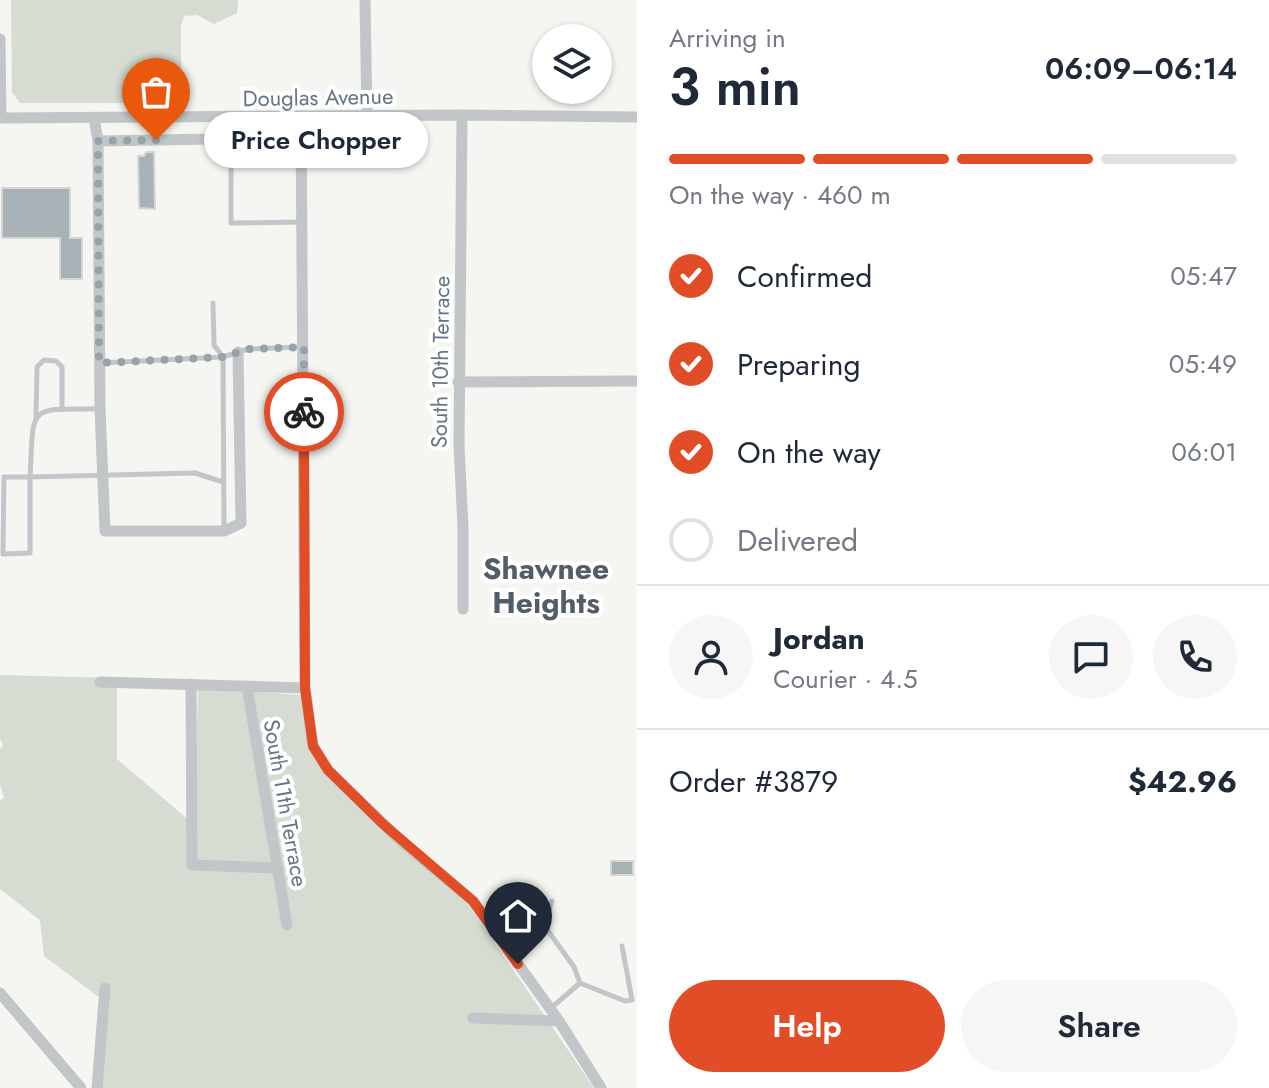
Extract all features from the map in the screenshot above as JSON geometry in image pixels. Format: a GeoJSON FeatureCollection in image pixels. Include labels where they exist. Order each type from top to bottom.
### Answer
{"type":"FeatureCollection","features":[{"type":"Feature","properties":{"kind":"street"},"geometry":{"type":"LineString","coordinates":[[365,0],[367,117]]}},
{"type":"Feature","properties":{"kind":"street"},"geometry":{"type":"LineString","coordinates":[[0,39],[1,118]]}},
{"type":"Feature","properties":{"kind":"street","name":"South 10th Terrace"},"geometry":{"type":"LineString","coordinates":[[462,115],[458,382],[463,609]]}},
{"type":"Feature","properties":{"kind":"street","name":"Douglas Avenue"},"geometry":{"type":"LineString","coordinates":[[1,118],[637,117]]}},
{"type":"Feature","properties":{"kind":"street"},"geometry":{"type":"LineString","coordinates":[[94,118],[98,141],[99,363],[105,531],[224,531],[241,523],[238,352]]}},
{"type":"Feature","properties":{"kind":"street"},"geometry":{"type":"LineString","coordinates":[[301,118],[305,688],[313,746],[328,770],[402,842],[473,901],[559,1021],[601,1088]]}},
{"type":"Feature","properties":{"kind":"street"},"geometry":{"type":"LineString","coordinates":[[98,141],[214,139]]}},
{"type":"Feature","properties":{"kind":"street"},"geometry":{"type":"LineString","coordinates":[[458,382],[637,381]]}},
{"type":"Feature","properties":{"kind":"street"},"geometry":{"type":"LineString","coordinates":[[100,682],[305,688]]}},
{"type":"Feature","properties":{"kind":"street"},"geometry":{"type":"LineString","coordinates":[[191,684],[192,865],[277,868]]}},
{"type":"Feature","properties":{"kind":"street","name":"South 11th Terrace"},"geometry":{"type":"LineString","coordinates":[[247,687],[287,925]]}},
{"type":"Feature","properties":{"kind":"street"},"geometry":{"type":"LineString","coordinates":[[97,1088],[105,988]]}},
{"type":"Feature","properties":{"kind":"street"},"geometry":{"type":"LineString","coordinates":[[0,993],[81,1088]]}},
{"type":"Feature","properties":{"kind":"street"},"geometry":{"type":"LineString","coordinates":[[473,1018],[559,1021]]}},
{"type":"Feature","properties":{"kind":"lane"},"geometry":{"type":"LineString","coordinates":[[231,118],[231,223],[302,222]]}},
{"type":"Feature","properties":{"kind":"lane"},"geometry":{"type":"LineString","coordinates":[[213,303],[214,345],[223,357],[224,531]]}},
{"type":"Feature","properties":{"kind":"lane"},"geometry":{"type":"LineString","coordinates":[[99,363],[223,357],[263,347],[304,347]]}},
{"type":"Feature","properties":{"kind":"lane"},"geometry":{"type":"LineString","coordinates":[[36,417],[37,367],[44,360],[56,361],[62,367],[62,409]]}},
{"type":"Feature","properties":{"kind":"lane"},"geometry":{"type":"LineString","coordinates":[[100,409],[49,409],[39,412],[33,420],[30,477],[30,553],[3,554],[4,477],[30,477],[102,474],[195,473],[223,482]]}},
{"type":"Feature","properties":{"kind":"lane"},"geometry":{"type":"LineString","coordinates":[[552,901],[545,921],[546,928],[574,967],[580,983],[625,1001],[632,1000],[622,946]]}},
{"type":"Feature","properties":{"kind":"lane"},"geometry":{"type":"LineString","coordinates":[[550,1008],[580,983]]}},
{"type":"Feature","properties":{"kind":"shaded area"},"geometry":{"type":"Polygon","coordinates":[[[11,0],[238,0],[237,13],[214,24],[197,15],[184,16],[181,26],[181,103],[20,103],[12,92],[11,0]]]}},
{"type":"Feature","properties":{"kind":"shaded area"},"geometry":{"type":"Polygon","coordinates":[[[0,675],[117,678],[117,759],[185,817],[194,818],[198,691],[206,688],[300,695],[312,753],[469,905],[594,1088],[100,1088],[107,1001],[44,956],[40,920],[0,889],[0,800],[4,798],[0,784],[0,749],[3,745],[0,739],[0,675]]]}},
{"type":"Feature","properties":{"kind":"building"},"geometry":{"type":"Polygon","coordinates":[[[146,152],[154,152],[155,209],[139,208],[138,156],[144,156],[146,152]]]}},
{"type":"Feature","properties":{"kind":"building"},"geometry":{"type":"Polygon","coordinates":[[[2,188],[70,188],[70,238],[82,238],[82,279],[60,279],[60,238],[2,238],[2,188]]]}},
{"type":"Feature","properties":{"kind":"building"},"geometry":{"type":"Polygon","coordinates":[[[611,861],[633,861],[633,875],[611,875],[611,861]]]}},
{"type":"Feature","properties":{"kind":"way so far"},"geometry":{"type":"LineString","coordinates":[[156,140],[98,141],[99,363],[223,357],[263,347],[304,347],[304,412]]}},
{"type":"Feature","properties":{"kind":"place","name":"Price Chopper"},"geometry":{"type":"Point","coordinates":[156,140]}},
{"type":"Feature","properties":{"kind":"district","name":"Shawnee Heights"},"geometry":{"type":"Point","coordinates":[546,586]}},
{"type":"Feature","properties":{"kind":"route"},"geometry":{"type":"LineString","coordinates":[[304,412],[305,688],[313,746],[328,770],[383,824],[473,901],[518,964]]}}]}
